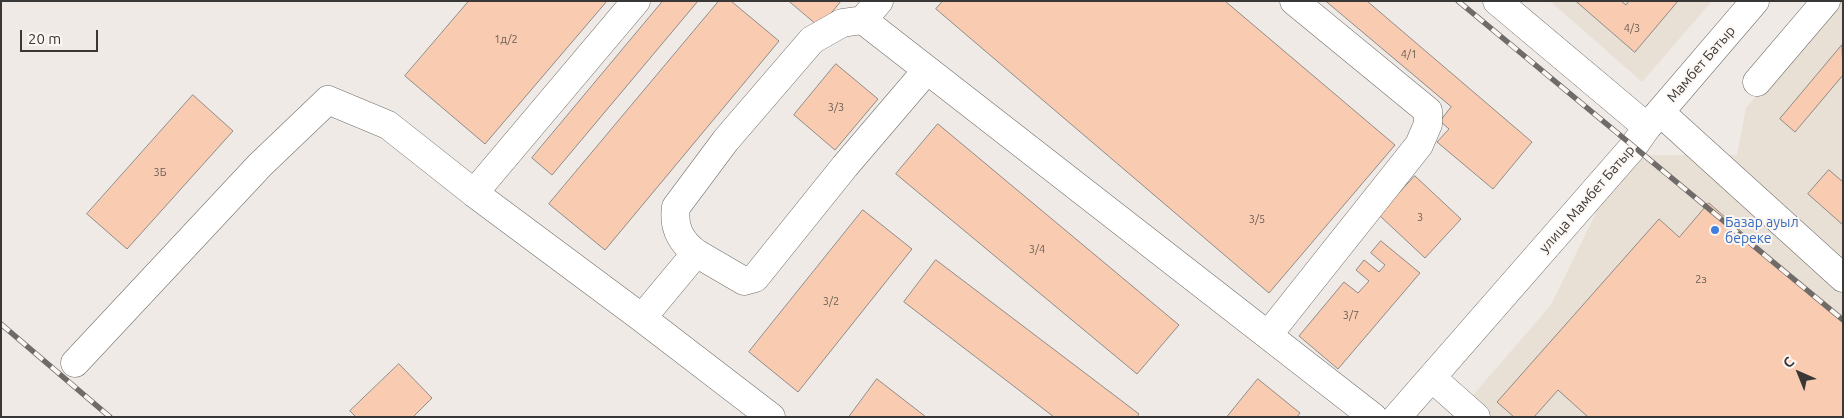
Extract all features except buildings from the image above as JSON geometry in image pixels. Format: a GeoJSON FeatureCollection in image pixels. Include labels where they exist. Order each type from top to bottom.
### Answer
{"type":"FeatureCollection","features":[{"type":"Feature","properties":{"kind":"street"},"geometry":{"type":"LineString","coordinates":[[474,193],[636,1]]}},
{"type":"Feature","properties":{"kind":"street"},"geometry":{"type":"LineString","coordinates":[[1268,335],[1419,145],[1428,124],[1428,111],[1294,1]]}},
{"type":"Feature","properties":{"kind":"street"},"geometry":{"type":"LineString","coordinates":[[1497,1],[1653,119],[1843,278]]}},
{"type":"Feature","properties":{"kind":"street","name":"Мамбет Батыр"},"geometry":{"type":"LineString","coordinates":[[1653,119],[1755,1]]}},
{"type":"Feature","properties":{"kind":"street"},"geometry":{"type":"LineString","coordinates":[[1757,82],[1826,1]]}},
{"type":"Feature","properties":{"kind":"street"},"geometry":{"type":"LineString","coordinates":[[927,70],[845,166],[755,278],[744,281],[685,245],[674,220],[676,207],[726,140],[812,40],[842,23],[871,11],[927,70],[1373,417]]}},
{"type":"Feature","properties":{"kind":"street"},"geometry":{"type":"LineString","coordinates":[[75,363],[260,165],[328,100],[388,125],[474,193],[771,417]]}},
{"type":"Feature","properties":{"kind":"street","name":"улица Мамбет Батыр"},"geometry":{"type":"LineString","coordinates":[[1397,417],[1633,147],[1653,119]]}},
{"type":"Feature","properties":{"kind":"street"},"geometry":{"type":"LineString","coordinates":[[642,318],[696,253]]}},
{"type":"Feature","properties":{"kind":"street"},"geometry":{"type":"LineString","coordinates":[[1432,378],[1476,417]]}},
{"type":"Feature","properties":{"kind":"shaded area"},"geometry":{"type":"Polygon","coordinates":[[[1550,1],[1712,1],[1642,82],[1550,1]]]}},
{"type":"Feature","properties":{"kind":"shaded area","name":"Базар ауыл береке"},"geometry":{"type":"Polygon","coordinates":[[[1839,1],[1843,1],[1843,417],[1454,417],[1551,305],[1624,155],[1737,155],[1746,108],[1839,1]]]}},
{"type":"Feature","properties":{"kind":"railway"},"geometry":{"type":"LineString","coordinates":[[1458,1],[1843,320]]}},
{"type":"Feature","properties":{"kind":"railway"},"geometry":{"type":"LineString","coordinates":[[1,324],[110,417]]}},
{"type":"Feature","properties":{"kind":"place","name":"Базар ауыл береке"},"geometry":{"type":"Point","coordinates":[1715,230]}}]}
